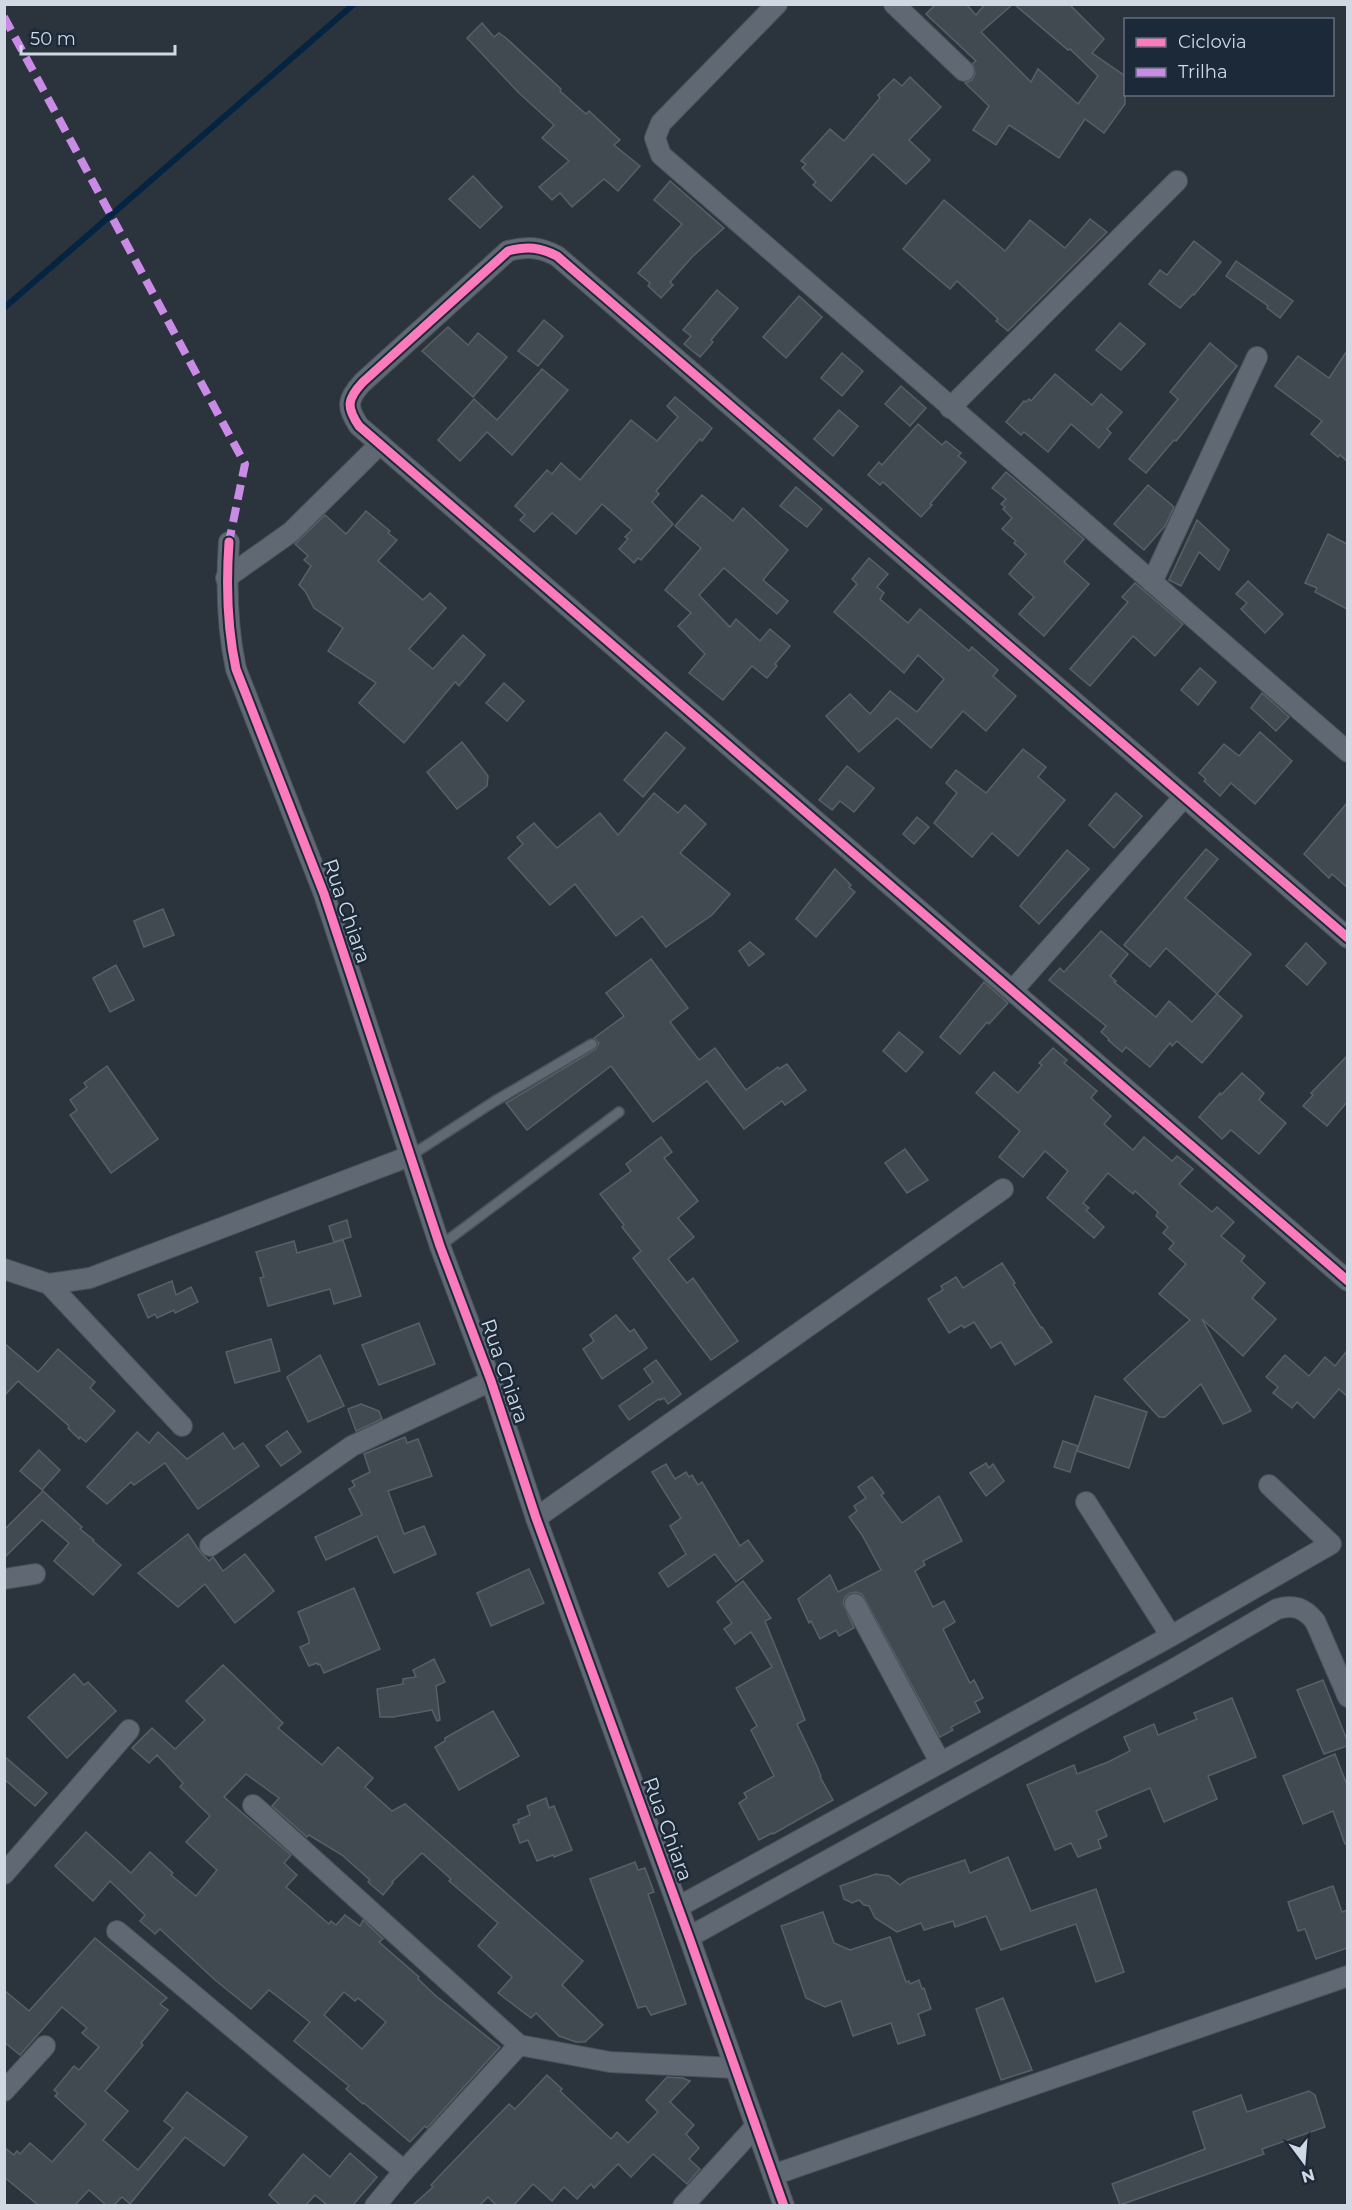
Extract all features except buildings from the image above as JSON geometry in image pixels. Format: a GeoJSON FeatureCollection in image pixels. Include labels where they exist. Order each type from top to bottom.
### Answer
{"type":"FeatureCollection","features":[{"type":"Feature","properties":{"kind":"street"},"geometry":{"type":"LineString","coordinates":[[777,4],[661,123],[655,138],[661,155],[1347,752]]}},
{"type":"Feature","properties":{"kind":"street"},"geometry":{"type":"LineString","coordinates":[[894,4],[964,71]]}},
{"type":"Feature","properties":{"kind":"street"},"geometry":{"type":"LineString","coordinates":[[950,408],[1177,181]]}},
{"type":"Feature","properties":{"kind":"street"},"geometry":{"type":"LineString","coordinates":[[1347,938],[557,256],[541,248],[530,247],[508,251],[351,396],[351,414],[359,426],[1347,1281]]}},
{"type":"Feature","properties":{"kind":"street"},"geometry":{"type":"LineString","coordinates":[[1152,582],[1257,357]]}},
{"type":"Feature","properties":{"kind":"street"},"geometry":{"type":"LineString","coordinates":[[226,578],[291,532],[380,444]]}},
{"type":"Feature","properties":{"kind":"street","name":"Rua Chiara"},"geometry":{"type":"LineString","coordinates":[[229,542],[226,578],[230,640],[236,669],[324,894],[440,1246],[491,1381],[536,1518],[784,2205]]}},
{"type":"Feature","properties":{"kind":"street"},"geometry":{"type":"LineString","coordinates":[[1013,990],[1184,797]]}},
{"type":"Feature","properties":{"kind":"street"},"geometry":{"type":"LineString","coordinates":[[4,1269],[49,1284],[90,1278],[410,1156]]}},
{"type":"Feature","properties":{"kind":"street"},"geometry":{"type":"LineString","coordinates":[[536,1518],[1003,1189]]}},
{"type":"Feature","properties":{"kind":"street"},"geometry":{"type":"LineString","coordinates":[[49,1284],[182,1426]]}},
{"type":"Feature","properties":{"kind":"street"},"geometry":{"type":"LineString","coordinates":[[210,1546],[352,1446],[491,1381]]}},
{"type":"Feature","properties":{"kind":"street"},"geometry":{"type":"LineString","coordinates":[[678,1907],[1172,1636],[1331,1544],[1269,1485]]}},
{"type":"Feature","properties":{"kind":"street"},"geometry":{"type":"LineString","coordinates":[[1086,1503],[1172,1636]]}},
{"type":"Feature","properties":{"kind":"street"},"geometry":{"type":"LineString","coordinates":[[4,1580],[35,1575]]}},
{"type":"Feature","properties":{"kind":"street"},"geometry":{"type":"LineString","coordinates":[[855,1604],[940,1762]]}},
{"type":"Feature","properties":{"kind":"street"},"geometry":{"type":"LineString","coordinates":[[689,1937],[1174,1669],[1277,1609],[1287,1606],[1298,1608],[1307,1611],[1315,1621],[1347,1697]]}},
{"type":"Feature","properties":{"kind":"street"},"geometry":{"type":"LineString","coordinates":[[4,1874],[129,1730]]}},
{"type":"Feature","properties":{"kind":"street"},"geometry":{"type":"LineString","coordinates":[[253,1805],[519,2045],[610,2062],[735,2068]]}},
{"type":"Feature","properties":{"kind":"street"},"geometry":{"type":"LineString","coordinates":[[117,1930],[404,2171]]}},
{"type":"Feature","properties":{"kind":"street"},"geometry":{"type":"LineString","coordinates":[[774,2175],[1347,1976]]}},
{"type":"Feature","properties":{"kind":"street"},"geometry":{"type":"LineString","coordinates":[[375,2205],[519,2045]]}},
{"type":"Feature","properties":{"kind":"street"},"geometry":{"type":"LineString","coordinates":[[4,2091],[45,2046]]}},
{"type":"Feature","properties":{"kind":"street"},"geometry":{"type":"LineString","coordinates":[[683,2205],[756,2126]]}},
{"type":"Feature","properties":{"kind":"lane"},"geometry":{"type":"LineString","coordinates":[[410,1156],[495,1101],[592,1044]]}},
{"type":"Feature","properties":{"kind":"lane"},"geometry":{"type":"LineString","coordinates":[[440,1246],[619,1112]]}},
{"type":"Feature","properties":{"kind":"waterway"},"geometry":{"type":"LineString","coordinates":[[4,308],[354,4]]}},
{"type":"Feature","properties":{"kind":"marked path"},"geometry":{"type":"LineString","coordinates":[[4,17],[245,464],[229,542]]}},
{"type":"Feature","properties":{"kind":"cycle path"},"geometry":{"type":"LineString","coordinates":[[1348,938],[557,256],[533,248],[508,251],[363,382],[351,398],[350,408],[359,426],[1348,1281]]}},
{"type":"Feature","properties":{"kind":"cycle path"},"geometry":{"type":"LineString","coordinates":[[229,542],[228,606],[236,669],[324,894],[440,1246],[491,1381],[536,1518],[689,1937],[784,2206]]}}]}
